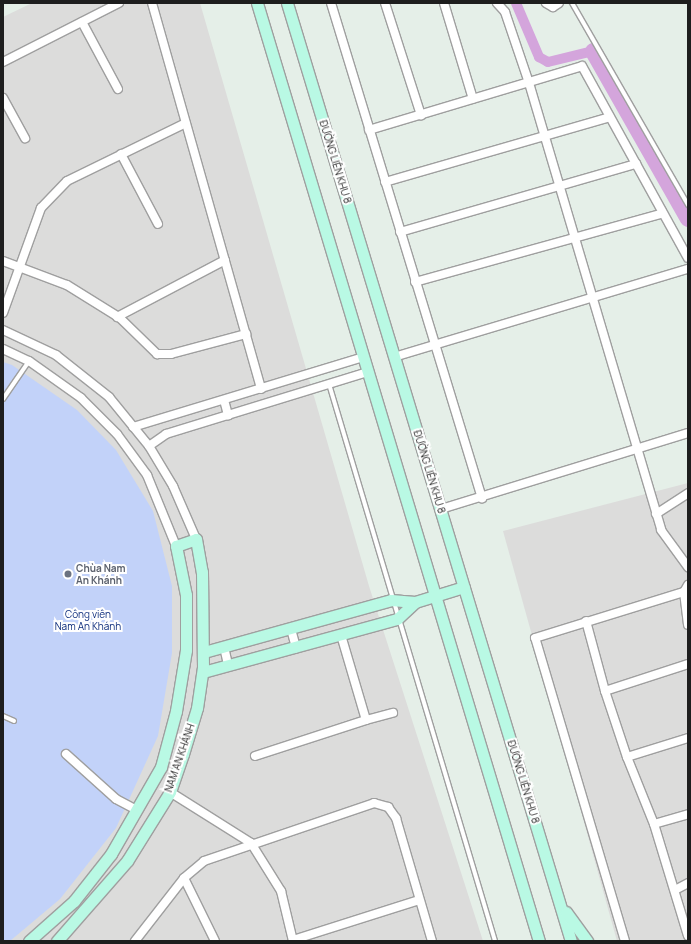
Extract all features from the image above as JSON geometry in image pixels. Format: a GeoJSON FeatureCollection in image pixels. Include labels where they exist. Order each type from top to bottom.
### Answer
{"type":"FeatureCollection","features":[{"type":"Feature","properties":{"kind":"street"},"geometry":{"type":"LineString","coordinates":[[3,62],[119,3]]}},
{"type":"Feature","properties":{"kind":"street"},"geometry":{"type":"LineString","coordinates":[[152,3],[261,389]]}},
{"type":"Feature","properties":{"kind":"street"},"geometry":{"type":"LineString","coordinates":[[257,3],[539,941]]}},
{"type":"Feature","properties":{"kind":"street","name":"ĐƯỜNG LIÊN KHU 8"},"geometry":{"type":"LineString","coordinates":[[287,3],[571,941]]}},
{"type":"Feature","properties":{"kind":"street"},"geometry":{"type":"LineString","coordinates":[[331,3],[482,498]]}},
{"type":"Feature","properties":{"kind":"street"},"geometry":{"type":"LineString","coordinates":[[386,3],[421,115]]}},
{"type":"Feature","properties":{"kind":"street"},"geometry":{"type":"LineString","coordinates":[[444,3],[473,99]]}},
{"type":"Feature","properties":{"kind":"street"},"geometry":{"type":"LineString","coordinates":[[496,3],[505,12],[529,83],[661,530],[688,567]]}},
{"type":"Feature","properties":{"kind":"street"},"geometry":{"type":"LineString","coordinates":[[546,3],[553,7],[559,3]]}},
{"type":"Feature","properties":{"kind":"street"},"geometry":{"type":"LineString","coordinates":[[82,22],[118,89]]}},
{"type":"Feature","properties":{"kind":"street"},"geometry":{"type":"LineString","coordinates":[[369,130],[582,66],[688,258]]}},
{"type":"Feature","properties":{"kind":"street"},"geometry":{"type":"LineString","coordinates":[[3,98],[25,138]]}},
{"type":"Feature","properties":{"kind":"street"},"geometry":{"type":"LineString","coordinates":[[385,182],[610,117]]}},
{"type":"Feature","properties":{"kind":"street"},"geometry":{"type":"LineString","coordinates":[[3,313],[41,208],[67,181],[186,123]]}},
{"type":"Feature","properties":{"kind":"street"},"geometry":{"type":"LineString","coordinates":[[121,154],[158,224]]}},
{"type":"Feature","properties":{"kind":"street"},"geometry":{"type":"LineString","coordinates":[[400,232],[636,164]]}},
{"type":"Feature","properties":{"kind":"street"},"geometry":{"type":"LineString","coordinates":[[415,282],[663,213]]}},
{"type":"Feature","properties":{"kind":"street"},"geometry":{"type":"LineString","coordinates":[[118,317],[225,260]]}},
{"type":"Feature","properties":{"kind":"street"},"geometry":{"type":"LineString","coordinates":[[3,261],[20,265],[67,284],[118,317],[157,354],[171,354],[246,334]]}},
{"type":"Feature","properties":{"kind":"street"},"geometry":{"type":"LineString","coordinates":[[394,357],[688,270]]}},
{"type":"Feature","properties":{"kind":"street"},"geometry":{"type":"LineString","coordinates":[[3,330],[56,355],[109,397],[149,446],[173,486],[196,539],[176,546],[147,475],[117,434],[80,398],[29,361],[3,349]]}},
{"type":"Feature","properties":{"kind":"street"},"geometry":{"type":"LineString","coordinates":[[134,427],[363,357]]}},
{"type":"Feature","properties":{"kind":"street"},"geometry":{"type":"LineString","coordinates":[[149,446],[166,434],[368,372]]}},
{"type":"Feature","properties":{"kind":"street"},"geometry":{"type":"LineString","coordinates":[[224,400],[228,415]]}},
{"type":"Feature","properties":{"kind":"street"},"geometry":{"type":"LineString","coordinates":[[441,509],[482,498],[688,433]]}},
{"type":"Feature","properties":{"kind":"street"},"geometry":{"type":"LineString","coordinates":[[656,514],[688,493]]}},
{"type":"Feature","properties":{"kind":"street","name":"NAM AN KHÁNH"},"geometry":{"type":"LineString","coordinates":[[57,941],[127,861],[170,792],[197,708],[202,672],[204,652],[202,572],[196,539]]}},
{"type":"Feature","properties":{"kind":"street","name":"NAM AN KHÁNH"},"geometry":{"type":"LineString","coordinates":[[29,941],[74,901],[111,854],[161,767],[176,711],[186,650],[186,596],[176,546]]}},
{"type":"Feature","properties":{"kind":"street"},"geometry":{"type":"LineString","coordinates":[[204,652],[391,600],[415,602],[464,587]]}},
{"type":"Feature","properties":{"kind":"street"},"geometry":{"type":"LineString","coordinates":[[624,941],[534,643],[540,635],[686,589],[688,625]]}},
{"type":"Feature","properties":{"kind":"street"},"geometry":{"type":"LineString","coordinates":[[202,672],[341,636],[397,619],[415,602]]}},
{"type":"Feature","properties":{"kind":"street"},"geometry":{"type":"LineString","coordinates":[[586,621],[605,691],[627,757],[654,824],[688,936]]}},
{"type":"Feature","properties":{"kind":"street"},"geometry":{"type":"LineString","coordinates":[[291,629],[296,648]]}},
{"type":"Feature","properties":{"kind":"street"},"geometry":{"type":"LineString","coordinates":[[341,636],[366,720]]}},
{"type":"Feature","properties":{"kind":"street"},"geometry":{"type":"LineString","coordinates":[[224,647],[228,665]]}},
{"type":"Feature","properties":{"kind":"street"},"geometry":{"type":"LineString","coordinates":[[605,691],[688,664]]}},
{"type":"Feature","properties":{"kind":"street"},"geometry":{"type":"LineString","coordinates":[[255,756],[366,720],[393,713]]}},
{"type":"Feature","properties":{"kind":"street"},"geometry":{"type":"LineString","coordinates":[[627,757],[688,738]]}},
{"type":"Feature","properties":{"kind":"street"},"geometry":{"type":"LineString","coordinates":[[66,754],[116,799],[137,810]]}},
{"type":"Feature","properties":{"kind":"street"},"geometry":{"type":"LineString","coordinates":[[170,792],[251,844],[281,891],[293,940],[419,900]]}},
{"type":"Feature","properties":{"kind":"street"},"geometry":{"type":"LineString","coordinates":[[135,941],[184,878],[204,861],[374,803],[388,807],[396,818],[432,941]]}},
{"type":"Feature","properties":{"kind":"street"},"geometry":{"type":"LineString","coordinates":[[654,824],[688,814]]}},
{"type":"Feature","properties":{"kind":"street"},"geometry":{"type":"LineString","coordinates":[[184,878],[215,941]]}},
{"type":"Feature","properties":{"kind":"street"},"geometry":{"type":"LineString","coordinates":[[675,890],[688,883]]}},
{"type":"Feature","properties":{"kind":"street"},"geometry":{"type":"LineString","coordinates":[[560,904],[587,941]]}},
{"type":"Feature","properties":{"kind":"lane"},"geometry":{"type":"LineString","coordinates":[[572,3],[688,204]]}},
{"type":"Feature","properties":{"kind":"lane"},"geometry":{"type":"LineString","coordinates":[[3,398],[29,361]]}},
{"type":"Feature","properties":{"kind":"lane"},"geometry":{"type":"LineString","coordinates":[[329,384],[391,600],[494,941]]}},
{"type":"Feature","properties":{"kind":"lane"},"geometry":{"type":"LineString","coordinates":[[3,716],[14,721]]}},
{"type":"Feature","properties":{"kind":"shaded area"},"geometry":{"type":"Polygon","coordinates":[[[32,3],[200,3],[369,586],[483,941],[3,941],[3,17],[32,3]]]}},
{"type":"Feature","properties":{"kind":"shaded area"},"geometry":{"type":"Polygon","coordinates":[[[688,483],[688,941],[617,941],[503,531],[688,483]]]}},
{"type":"Feature","properties":{"kind":"green space","name":"Công viên Nam An Khánh"},"geometry":{"type":"Polygon","coordinates":[[[3,362],[12,365],[77,410],[116,450],[153,511],[172,586],[172,653],[158,736],[116,828],[60,899],[10,941],[3,941],[3,362]]]}},
{"type":"Feature","properties":{"kind":"waterway"},"geometry":{"type":"LineString","coordinates":[[516,3],[539,57],[548,62],[593,51]]}},
{"type":"Feature","properties":{"kind":"waterway"},"geometry":{"type":"LineString","coordinates":[[593,51],[688,218]]}},
{"type":"Feature","properties":{"kind":"place","name":"Chùa Nam An Khánh"},"geometry":{"type":"Point","coordinates":[68,574]}}]}
